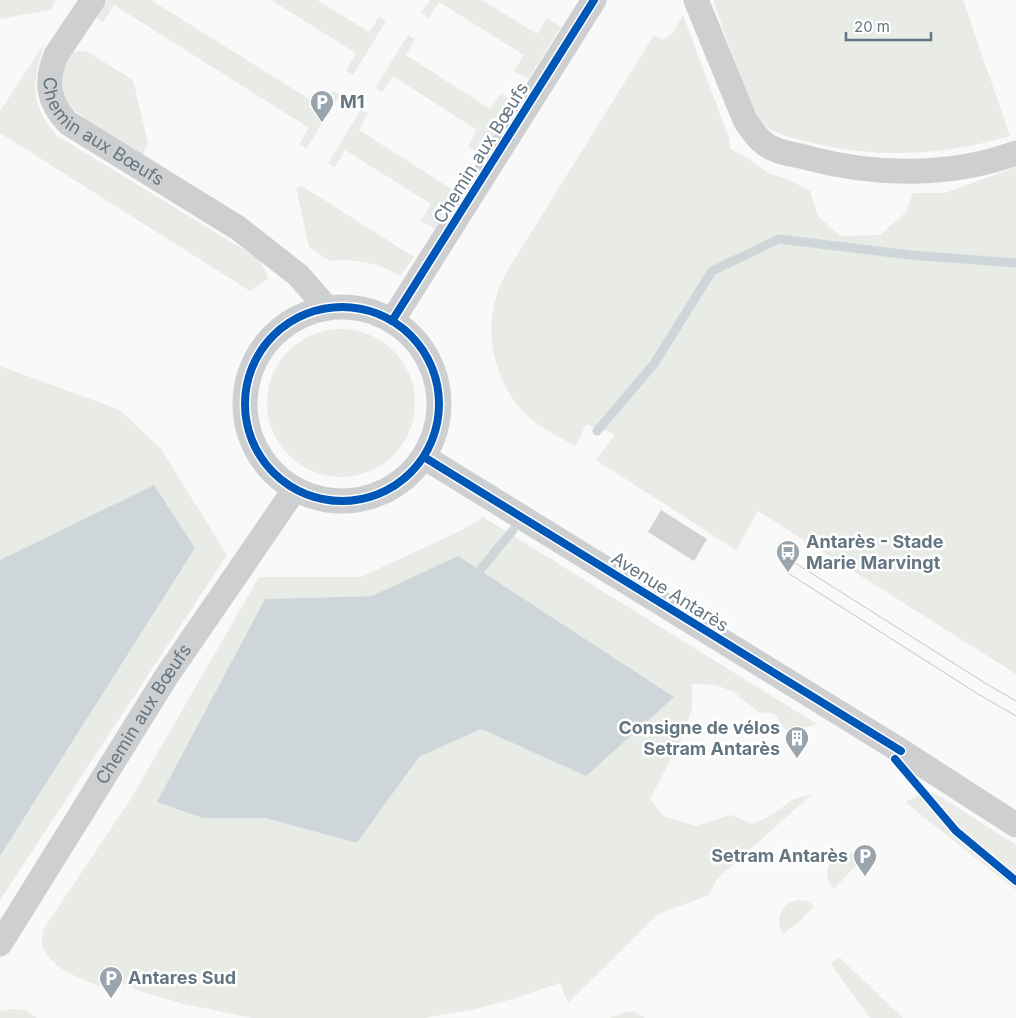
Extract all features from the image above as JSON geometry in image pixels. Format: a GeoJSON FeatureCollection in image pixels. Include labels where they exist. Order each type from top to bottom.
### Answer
{"type":"FeatureCollection","features":[{"type":"Feature","properties":{"kind":"street","name":"Chemin aux Bœufs"},"geometry":{"type":"LineString","coordinates":[[93,0],[56,55],[50,72],[50,91],[56,108],[68,124],[238,228],[298,275],[327,308]]}},
{"type":"Feature","properties":{"kind":"street","name":"Chemin aux Bœufs"},"geometry":{"type":"LineString","coordinates":[[392,321],[594,0]]}},
{"type":"Feature","properties":{"kind":"street"},"geometry":{"type":"LineString","coordinates":[[696,0],[745,120],[756,137],[774,149],[830,164],[890,172],[941,170],[992,162],[1016,153]]}},
{"type":"Feature","properties":{"kind":"street"},"geometry":{"type":"LineString","coordinates":[[350,307],[372,311],[392,321],[416,341],[432,368],[436,383],[439,398],[436,428],[424,457],[405,479],[380,494],[352,501],[322,500],[295,489],[271,471],[254,446],[245,418],[246,387],[255,359],[273,334],[298,317],[327,308],[350,307]]}},
{"type":"Feature","properties":{"kind":"street","name":"Avenue Antarès"},"geometry":{"type":"LineString","coordinates":[[424,457],[901,751],[1016,825]]}},
{"type":"Feature","properties":{"kind":"street","name":"Chemin aux Bœufs"},"geometry":{"type":"LineString","coordinates":[[0,944],[166,678],[295,489]]}},
{"type":"Feature","properties":{"kind":"shaded area"},"geometry":{"type":"Polygon","coordinates":[[[0,0],[56,0],[50,10],[0,19],[0,0]]]}},
{"type":"Feature","properties":{"kind":"shaded area"},"geometry":{"type":"Polygon","coordinates":[[[107,0],[151,0],[322,107],[333,91],[340,95],[306,149],[299,144],[309,128],[114,5],[103,22],[96,17],[107,0]]]}},
{"type":"Feature","properties":{"kind":"shaded area"},"geometry":{"type":"Polygon","coordinates":[[[271,0],[317,0],[369,32],[379,17],[386,21],[353,75],[346,70],[356,53],[271,0]]]}},
{"type":"Feature","properties":{"kind":"shaded area"},"geometry":{"type":"Polygon","coordinates":[[[430,0],[482,0],[537,34],[547,18],[561,27],[528,79],[514,71],[524,55],[439,2],[429,18],[421,13],[430,0]]]}},
{"type":"Feature","properties":{"kind":"shaded area"},"geometry":{"type":"Polygon","coordinates":[[[713,0],[963,0],[1010,136],[959,148],[910,153],[885,153],[834,147],[777,133],[762,123],[750,104],[713,0]]]}},
{"type":"Feature","properties":{"kind":"shaded area"},"geometry":{"type":"Polygon","coordinates":[[[683,15],[729,138],[730,149],[744,156],[768,173],[787,179],[810,191],[818,216],[840,236],[880,235],[906,212],[913,193],[945,193],[1016,167],[1016,674],[758,511],[736,550],[596,460],[615,434],[586,424],[576,446],[558,437],[530,418],[518,406],[501,377],[492,344],[491,327],[493,310],[502,280],[654,35],[662,40],[673,33],[683,15]]]}},
{"type":"Feature","properties":{"kind":"shaded area"},"geometry":{"type":"Polygon","coordinates":[[[408,35],[415,39],[406,55],[490,109],[501,94],[514,102],[481,155],[468,146],[477,130],[393,76],[382,92],[375,88],[408,35]]]}},
{"type":"Feature","properties":{"kind":"shaded area"},"geometry":{"type":"Polygon","coordinates":[[[44,44],[37,70],[35,91],[41,112],[56,135],[259,259],[269,278],[250,291],[0,133],[0,111],[44,44]]]}},
{"type":"Feature","properties":{"kind":"shaded area"},"geometry":{"type":"Polygon","coordinates":[[[86,51],[133,80],[148,144],[142,156],[80,115],[66,99],[62,79],[65,66],[72,52],[86,51]]]}},
{"type":"Feature","properties":{"kind":"shaded area"},"geometry":{"type":"Polygon","coordinates":[[[361,110],[368,113],[359,130],[456,192],[435,229],[421,221],[431,204],[345,150],[335,167],[328,163],[361,110]]]}},
{"type":"Feature","properties":{"kind":"shaded area"},"geometry":{"type":"Polygon","coordinates":[[[302,186],[414,257],[400,276],[383,267],[365,262],[330,261],[309,247],[296,187],[302,186]]]}},
{"type":"Feature","properties":{"kind":"shaded area"},"geometry":{"type":"Polygon","coordinates":[[[341,329],[369,334],[394,350],[410,375],[415,403],[410,431],[394,456],[369,472],[341,477],[313,472],[288,456],[272,431],[267,403],[272,375],[288,350],[313,334],[341,329]]]}},
{"type":"Feature","properties":{"kind":"shaded area"},"geometry":{"type":"Polygon","coordinates":[[[0,366],[120,410],[161,449],[227,555],[0,900],[0,856],[195,548],[154,485],[0,560],[0,366]]]}},
{"type":"Feature","properties":{"kind":"shaded area"},"geometry":{"type":"Polygon","coordinates":[[[154,485],[195,548],[0,856],[0,560],[154,485]]]}},
{"type":"Feature","properties":{"kind":"shaded area"},"geometry":{"type":"Polygon","coordinates":[[[483,517],[817,724],[800,729],[786,730],[774,714],[758,712],[734,692],[716,685],[692,684],[692,708],[682,738],[650,799],[663,816],[695,826],[731,815],[753,824],[772,815],[792,800],[812,794],[717,879],[709,895],[658,914],[568,1003],[560,983],[476,1009],[424,1018],[252,1018],[184,1004],[143,992],[103,976],[99,986],[58,966],[46,953],[42,945],[43,930],[132,797],[259,577],[361,577],[462,530],[483,517]],[[372,596],[265,599],[203,818],[265,818],[357,843],[419,757],[481,729],[523,748],[372,596]]]}},
{"type":"Feature","properties":{"kind":"shaded area"},"geometry":{"type":"Polygon","coordinates":[[[458,556],[674,697],[586,776],[481,729],[419,757],[357,843],[265,818],[203,818],[157,802],[265,599],[372,596],[458,556]]]}},
{"type":"Feature","properties":{"kind":"shaded area"},"geometry":{"type":"Polygon","coordinates":[[[928,791],[938,795],[1016,845],[1016,890],[905,802],[928,791]]]}},
{"type":"Feature","properties":{"kind":"shaded area"},"geometry":{"type":"Polygon","coordinates":[[[843,853],[852,853],[863,858],[834,889],[828,879],[828,869],[833,860],[843,853]]]}},
{"type":"Feature","properties":{"kind":"shaded area"},"geometry":{"type":"Polygon","coordinates":[[[798,900],[807,901],[814,906],[800,921],[783,934],[779,923],[781,912],[787,904],[798,900]]]}},
{"type":"Feature","properties":{"kind":"shaded area"},"geometry":{"type":"Polygon","coordinates":[[[839,957],[903,1018],[870,1018],[831,964],[839,957]]]}},
{"type":"Feature","properties":{"kind":"shaded area"},"geometry":{"type":"Polygon","coordinates":[[[10,1009],[25,1010],[37,1018],[0,1018],[0,1011],[10,1009]]]}},
{"type":"Feature","properties":{"kind":"shaded area"},"geometry":{"type":"Polygon","coordinates":[[[633,1011],[645,1018],[610,1018],[625,1012],[633,1011]]]}},
{"type":"Feature","properties":{"kind":"building"},"geometry":{"type":"Polygon","coordinates":[[[661,510],[707,539],[694,561],[648,532],[661,510]]]}},
{"type":"Feature","properties":{"kind":"waterway"},"geometry":{"type":"LineString","coordinates":[[597,431],[654,364],[712,271],[779,239],[910,255],[1016,263]]}},
{"type":"Feature","properties":{"kind":"waterway"},"geometry":{"type":"LineString","coordinates":[[480,570],[513,530]]}},
{"type":"Feature","properties":{"kind":"tram line"},"geometry":{"type":"LineString","coordinates":[[795,563],[1016,701]]}},
{"type":"Feature","properties":{"kind":"tram line"},"geometry":{"type":"LineString","coordinates":[[788,573],[978,694],[1016,716]]}},
{"type":"Feature","properties":{"kind":"cycle path"},"geometry":{"type":"LineString","coordinates":[[392,321],[594,0]]}},
{"type":"Feature","properties":{"kind":"cycle path"},"geometry":{"type":"LineString","coordinates":[[342,307],[361,309],[379,314],[396,323],[411,335],[423,350],[432,367],[437,385],[439,404],[437,423],[432,441],[423,458],[411,473],[396,485],[379,494],[361,499],[342,501],[323,499],[305,494],[288,485],[273,473],[261,458],[252,441],[247,423],[245,404],[247,385],[252,367],[261,350],[273,335],[288,323],[305,314],[323,309],[342,307]]}},
{"type":"Feature","properties":{"kind":"cycle path"},"geometry":{"type":"LineString","coordinates":[[424,457],[901,751]]}},
{"type":"Feature","properties":{"kind":"cycle path"},"geometry":{"type":"LineString","coordinates":[[895,759],[956,831],[1016,881]]}},
{"type":"Feature","properties":{"kind":"place","name":"M1"},"geometry":{"type":"Point","coordinates":[322,123]}},
{"type":"Feature","properties":{"kind":"place","name":"Antarès - Stade Marie Marvingt"},"geometry":{"type":"Point","coordinates":[788,573]}},
{"type":"Feature","properties":{"kind":"place","name":"Consigne de vélos Setram Antarès"},"geometry":{"type":"Point","coordinates":[797,759]}},
{"type":"Feature","properties":{"kind":"place","name":"Setram Antarès"},"geometry":{"type":"Point","coordinates":[865,877]}},
{"type":"Feature","properties":{"kind":"place","name":"Antares Sud"},"geometry":{"type":"Point","coordinates":[111,999]}}]}
